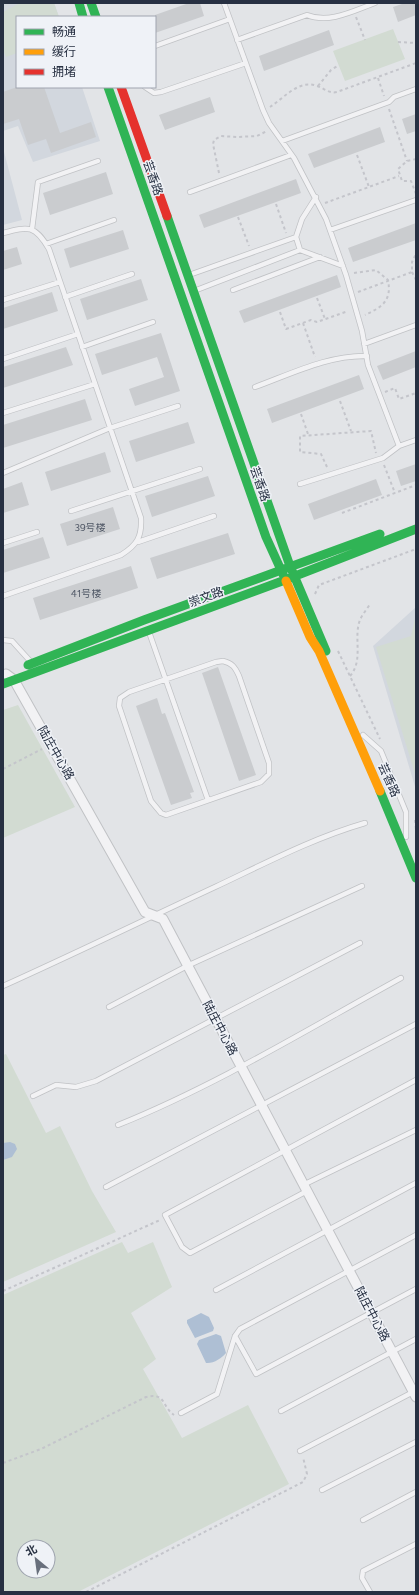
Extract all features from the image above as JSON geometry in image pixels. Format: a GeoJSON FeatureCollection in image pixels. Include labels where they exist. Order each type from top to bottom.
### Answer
{"type":"FeatureCollection","features":[{"type":"Feature","properties":{"kind":"street"},"geometry":{"type":"LineString","coordinates":[[79,3],[84,16]]}},
{"type":"Feature","properties":{"kind":"street"},"geometry":{"type":"LineString","coordinates":[[91,3],[96,16]]}},
{"type":"Feature","properties":{"kind":"street","name":"芸香路"},"geometry":{"type":"LineString","coordinates":[[108,88],[266,537],[285,568],[294,576],[363,735],[416,863]]}},
{"type":"Feature","properties":{"kind":"street","name":"芸香路"},"geometry":{"type":"LineString","coordinates":[[121,88],[193,291],[285,568],[285,580],[390,813],[416,878]]}},
{"type":"Feature","properties":{"kind":"street","name":"崇文路"},"geometry":{"type":"LineString","coordinates":[[3,684],[14,680],[35,668],[144,620],[416,521]]}},
{"type":"Feature","properties":{"kind":"street","name":"崇文路"},"geometry":{"type":"LineString","coordinates":[[4,675],[35,668],[148,630],[285,580],[416,529]]}},
{"type":"Feature","properties":{"kind":"street","name":"陆庄中心路"},"geometry":{"type":"LineString","coordinates":[[4,675],[14,680],[145,912],[163,919],[348,1270],[415,1393]]}},
{"type":"Feature","properties":{"kind":"lane"},"geometry":{"type":"LineString","coordinates":[[224,3],[263,110],[316,197],[330,230],[352,294],[378,394],[399,446]]}},
{"type":"Feature","properties":{"kind":"lane"},"geometry":{"type":"LineString","coordinates":[[238,40],[307,15],[325,19],[375,3]]}},
{"type":"Feature","properties":{"kind":"lane"},"geometry":{"type":"LineString","coordinates":[[156,46],[230,19]]}},
{"type":"Feature","properties":{"kind":"lane"},"geometry":{"type":"LineString","coordinates":[[146,88],[150,92],[161,92],[246,63]]}},
{"type":"Feature","properties":{"kind":"lane"},"geometry":{"type":"LineString","coordinates":[[282,141],[387,103],[394,97],[416,89]]}},
{"type":"Feature","properties":{"kind":"lane"},"geometry":{"type":"LineString","coordinates":[[190,192],[291,155]]}},
{"type":"Feature","properties":{"kind":"lane"},"geometry":{"type":"LineString","coordinates":[[32,229],[38,182],[98,162]]}},
{"type":"Feature","properties":{"kind":"lane"},"geometry":{"type":"LineString","coordinates":[[300,250],[296,237],[302,219],[316,197]]}},
{"type":"Feature","properties":{"kind":"lane"},"geometry":{"type":"LineString","coordinates":[[330,230],[416,200]]}},
{"type":"Feature","properties":{"kind":"lane"},"geometry":{"type":"LineString","coordinates":[[46,244],[114,220]]}},
{"type":"Feature","properties":{"kind":"lane"},"geometry":{"type":"LineString","coordinates":[[3,233],[20,228],[32,229],[46,244],[141,518],[141,531],[138,542],[132,549],[3,596]]}},
{"type":"Feature","properties":{"kind":"lane"},"geometry":{"type":"LineString","coordinates":[[187,276],[296,237]]}},
{"type":"Feature","properties":{"kind":"lane"},"geometry":{"type":"LineString","coordinates":[[193,291],[300,250],[343,266]]}},
{"type":"Feature","properties":{"kind":"lane"},"geometry":{"type":"LineString","coordinates":[[233,290],[320,257]]}},
{"type":"Feature","properties":{"kind":"lane"},"geometry":{"type":"LineString","coordinates":[[65,297],[132,274]]}},
{"type":"Feature","properties":{"kind":"lane"},"geometry":{"type":"LineString","coordinates":[[3,300],[60,282]]}},
{"type":"Feature","properties":{"kind":"lane"},"geometry":{"type":"LineString","coordinates":[[82,347],[153,322]]}},
{"type":"Feature","properties":{"kind":"lane"},"geometry":{"type":"LineString","coordinates":[[364,344],[416,325]]}},
{"type":"Feature","properties":{"kind":"lane"},"geometry":{"type":"LineString","coordinates":[[3,359],[78,334]]}},
{"type":"Feature","properties":{"kind":"lane"},"geometry":{"type":"LineString","coordinates":[[255,387],[318,364],[351,356],[367,356]]}},
{"type":"Feature","properties":{"kind":"lane"},"geometry":{"type":"LineString","coordinates":[[3,413],[95,384]]}},
{"type":"Feature","properties":{"kind":"lane"},"geometry":{"type":"LineString","coordinates":[[3,473],[110,428],[178,406]]}},
{"type":"Feature","properties":{"kind":"lane"},"geometry":{"type":"LineString","coordinates":[[300,484],[379,458],[399,446],[416,440]]}},
{"type":"Feature","properties":{"kind":"lane"},"geometry":{"type":"LineString","coordinates":[[71,511],[200,469]]}},
{"type":"Feature","properties":{"kind":"lane"},"geometry":{"type":"LineString","coordinates":[[138,542],[214,516]]}},
{"type":"Feature","properties":{"kind":"lane"},"geometry":{"type":"LineString","coordinates":[[3,543],[37,532]]}},
{"type":"Feature","properties":{"kind":"lane"},"geometry":{"type":"LineString","coordinates":[[144,620],[208,800]]}},
{"type":"Feature","properties":{"kind":"lane"},"geometry":{"type":"LineString","coordinates":[[3,640],[12,641],[35,668]]}},
{"type":"Feature","properties":{"kind":"lane"},"geometry":{"type":"LineString","coordinates":[[223,661],[230,662],[235,667],[239,676],[269,764],[269,774],[261,782],[208,800],[166,815],[160,813],[156,809],[151,801],[119,702],[120,698],[129,692],[216,662],[223,661]]}},
{"type":"Feature","properties":{"kind":"lane"},"geometry":{"type":"LineString","coordinates":[[3,986],[283,855],[348,828],[365,823]]}},
{"type":"Feature","properties":{"kind":"lane"},"geometry":{"type":"LineString","coordinates":[[109,1007],[188,966],[296,918],[362,886]]}},
{"type":"Feature","properties":{"kind":"lane"},"geometry":{"type":"LineString","coordinates":[[33,1096],[56,1085],[76,1087],[96,1082],[360,943]]}},
{"type":"Feature","properties":{"kind":"lane"},"geometry":{"type":"LineString","coordinates":[[118,1125],[164,1106],[241,1067],[401,978]]}},
{"type":"Feature","properties":{"kind":"lane"},"geometry":{"type":"LineString","coordinates":[[106,1187],[416,1024]]}},
{"type":"Feature","properties":{"kind":"lane"},"geometry":{"type":"LineString","coordinates":[[416,1080],[165,1215],[182,1247],[190,1253],[305,1188],[416,1130]]}},
{"type":"Feature","properties":{"kind":"lane"},"geometry":{"type":"LineString","coordinates":[[216,1290],[416,1184]]}},
{"type":"Feature","properties":{"kind":"lane"},"geometry":{"type":"LineString","coordinates":[[181,1413],[217,1394],[235,1336],[240,1329],[416,1235]]}},
{"type":"Feature","properties":{"kind":"lane"},"geometry":{"type":"LineString","coordinates":[[235,1336],[256,1374],[416,1289]]}},
{"type":"Feature","properties":{"kind":"lane"},"geometry":{"type":"LineString","coordinates":[[281,1411],[416,1339]]}},
{"type":"Feature","properties":{"kind":"lane"},"geometry":{"type":"LineString","coordinates":[[300,1451],[415,1393]]}},
{"type":"Feature","properties":{"kind":"lane"},"geometry":{"type":"LineString","coordinates":[[322,1490],[416,1442]]}},
{"type":"Feature","properties":{"kind":"lane"},"geometry":{"type":"LineString","coordinates":[[363,1520],[416,1492]]}},
{"type":"Feature","properties":{"kind":"lane"},"geometry":{"type":"LineString","coordinates":[[370,1592],[362,1578],[363,1571],[416,1544]]}},
{"type":"Feature","properties":{"kind":"path"},"geometry":{"type":"LineString","coordinates":[[354,10],[365,40]]}},
{"type":"Feature","properties":{"kind":"path"},"geometry":{"type":"LineString","coordinates":[[398,42],[416,44]]}},
{"type":"Feature","properties":{"kind":"path"},"geometry":{"type":"LineString","coordinates":[[263,110],[302,84],[318,86],[333,93],[416,63]]}},
{"type":"Feature","properties":{"kind":"path"},"geometry":{"type":"LineString","coordinates":[[318,86],[331,70],[339,65]]}},
{"type":"Feature","properties":{"kind":"path"},"geometry":{"type":"LineString","coordinates":[[378,78],[407,161]]}},
{"type":"Feature","properties":{"kind":"path"},"geometry":{"type":"LineString","coordinates":[[221,180],[213,144],[214,140],[225,135],[237,137],[257,136],[273,128]]}},
{"type":"Feature","properties":{"kind":"path"},"geometry":{"type":"LineString","coordinates":[[357,155],[369,187]]}},
{"type":"Feature","properties":{"kind":"path"},"geometry":{"type":"LineString","coordinates":[[416,159],[407,161],[398,169],[399,176],[402,181],[411,181],[416,195]]}},
{"type":"Feature","properties":{"kind":"path"},"geometry":{"type":"LineString","coordinates":[[319,205],[399,176]]}},
{"type":"Feature","properties":{"kind":"path"},"geometry":{"type":"LineString","coordinates":[[276,204],[289,240]]}},
{"type":"Feature","properties":{"kind":"path"},"geometry":{"type":"LineString","coordinates":[[238,217],[252,253]]}},
{"type":"Feature","properties":{"kind":"path"},"geometry":{"type":"LineString","coordinates":[[416,254],[412,262],[412,272],[416,280]]}},
{"type":"Feature","properties":{"kind":"path"},"geometry":{"type":"LineString","coordinates":[[346,274],[376,270],[388,280],[389,294],[386,301],[380,307],[358,318]]}},
{"type":"Feature","properties":{"kind":"path"},"geometry":{"type":"LineString","coordinates":[[352,294],[412,272]]}},
{"type":"Feature","properties":{"kind":"path"},"geometry":{"type":"LineString","coordinates":[[317,298],[325,319]]}},
{"type":"Feature","properties":{"kind":"path"},"geometry":{"type":"LineString","coordinates":[[280,312],[286,329],[311,320],[317,322],[355,308]]}},
{"type":"Feature","properties":{"kind":"path"},"geometry":{"type":"LineString","coordinates":[[303,323],[318,364]]}},
{"type":"Feature","properties":{"kind":"path"},"geometry":{"type":"LineString","coordinates":[[378,394],[395,388],[399,399],[416,393]]}},
{"type":"Feature","properties":{"kind":"path"},"geometry":{"type":"LineString","coordinates":[[340,401],[351,431]]}},
{"type":"Feature","properties":{"kind":"path"},"geometry":{"type":"LineString","coordinates":[[301,414],[308,434]]}},
{"type":"Feature","properties":{"kind":"path"},"geometry":{"type":"LineString","coordinates":[[330,474],[321,454],[300,452],[300,436],[308,434],[371,431],[379,458],[395,493]]}},
{"type":"Feature","properties":{"kind":"path"},"geometry":{"type":"LineString","coordinates":[[342,513],[416,485]]}},
{"type":"Feature","properties":{"kind":"path"},"geometry":{"type":"LineString","coordinates":[[314,598],[320,585],[416,550]]}},
{"type":"Feature","properties":{"kind":"path"},"geometry":{"type":"LineString","coordinates":[[350,676],[354,672],[357,661],[360,619],[370,604]]}},
{"type":"Feature","properties":{"kind":"path"},"geometry":{"type":"LineString","coordinates":[[337,648],[383,743]]}},
{"type":"Feature","properties":{"kind":"path"},"geometry":{"type":"LineString","coordinates":[[3,769],[50,744]]}},
{"type":"Feature","properties":{"kind":"path"},"geometry":{"type":"LineString","coordinates":[[414,817],[416,830]]}},
{"type":"Feature","properties":{"kind":"path"},"geometry":{"type":"LineString","coordinates":[[3,1291],[148,1227],[165,1215]]}},
{"type":"Feature","properties":{"kind":"path"},"geometry":{"type":"LineString","coordinates":[[3,1463],[41,1449],[146,1397],[155,1396],[161,1398],[173,1415],[181,1413]]}},
{"type":"Feature","properties":{"kind":"path"},"geometry":{"type":"LineString","coordinates":[[86,1592],[302,1482],[307,1474],[306,1465],[300,1451]]}},
{"type":"Feature","properties":{"kind":"shaded area"},"geometry":{"type":"Polygon","coordinates":[[[3,3],[54,3],[59,16],[16,16],[16,88],[82,88],[100,141],[33,162],[18,126],[3,131],[3,3]]]}},
{"type":"Feature","properties":{"kind":"shaded area"},"geometry":{"type":"Polygon","coordinates":[[[20,3],[54,3],[59,16],[16,16],[16,53],[6,57],[3,50],[3,12],[20,3]]]}},
{"type":"Feature","properties":{"kind":"shaded area"},"geometry":{"type":"Polygon","coordinates":[[[393,29],[405,59],[345,81],[333,51],[393,29]]]}},
{"type":"Feature","properties":{"kind":"shaded area"},"geometry":{"type":"Polygon","coordinates":[[[3,148],[22,220],[3,225],[3,148]]]}},
{"type":"Feature","properties":{"kind":"shaded area"},"geometry":{"type":"Polygon","coordinates":[[[416,607],[416,790],[373,646],[416,607]]]}},
{"type":"Feature","properties":{"kind":"shaded area"},"geometry":{"type":"Polygon","coordinates":[[[416,614],[416,777],[376,647],[411,636],[416,614]]]}},
{"type":"Feature","properties":{"kind":"shaded area"},"geometry":{"type":"Polygon","coordinates":[[[18,705],[75,807],[3,838],[3,710],[18,705]]]}},
{"type":"Feature","properties":{"kind":"shaded area"},"geometry":{"type":"Polygon","coordinates":[[[6,1054],[46,1133],[60,1126],[92,1191],[116,1232],[3,1282],[3,1055],[6,1054]]]}},
{"type":"Feature","properties":{"kind":"shaded area"},"geometry":{"type":"Polygon","coordinates":[[[122,1242],[128,1253],[153,1242],[172,1287],[131,1313],[156,1359],[143,1369],[182,1438],[248,1405],[289,1484],[78,1592],[3,1592],[3,1295],[122,1242]]]}},
{"type":"Feature","properties":{"kind":"water"},"geometry":{"type":"Polygon","coordinates":[[[10,1142],[15,1144],[17,1149],[12,1157],[3,1160],[3,1143],[10,1142]]]}},
{"type":"Feature","properties":{"kind":"water"},"geometry":{"type":"Polygon","coordinates":[[[201,1313],[209,1317],[214,1328],[213,1331],[195,1338],[187,1323],[187,1320],[201,1313]]]}},
{"type":"Feature","properties":{"kind":"water"},"geometry":{"type":"Polygon","coordinates":[[[216,1334],[221,1336],[226,1353],[212,1363],[206,1363],[197,1344],[199,1340],[216,1334]]]}},
{"type":"Feature","properties":{"kind":"building"},"geometry":{"type":"Polygon","coordinates":[[[189,3],[200,3],[204,16],[156,33],[155,15],[189,3]]]}},
{"type":"Feature","properties":{"kind":"building"},"geometry":{"type":"Polygon","coordinates":[[[405,3],[416,3],[416,15],[398,22],[393,7],[405,3]]]}},
{"type":"Feature","properties":{"kind":"building"},"geometry":{"type":"Polygon","coordinates":[[[329,30],[334,45],[264,71],[259,56],[329,30]]]}},
{"type":"Feature","properties":{"kind":"building"},"geometry":{"type":"Polygon","coordinates":[[[16,87],[44,88],[60,133],[91,122],[96,137],[51,153],[46,139],[28,145],[19,119],[3,124],[3,92],[16,87]]]}},
{"type":"Feature","properties":{"kind":"building"},"geometry":{"type":"Polygon","coordinates":[[[210,97],[215,112],[165,130],[159,115],[210,97]]]}},
{"type":"Feature","properties":{"kind":"building"},"geometry":{"type":"Polygon","coordinates":[[[416,114],[416,131],[407,134],[402,119],[416,114]]]}},
{"type":"Feature","properties":{"kind":"building"},"geometry":{"type":"Polygon","coordinates":[[[380,127],[385,142],[314,168],[308,154],[380,127]]]}},
{"type":"Feature","properties":{"kind":"building"},"geometry":{"type":"Polygon","coordinates":[[[106,172],[113,194],[50,215],[43,193],[106,172]]]}},
{"type":"Feature","properties":{"kind":"building"},"geometry":{"type":"Polygon","coordinates":[[[296,179],[301,193],[204,228],[199,215],[296,179]]]}},
{"type":"Feature","properties":{"kind":"building"},"geometry":{"type":"Polygon","coordinates":[[[416,223],[416,240],[353,262],[348,248],[416,223]]]}},
{"type":"Feature","properties":{"kind":"building"},"geometry":{"type":"Polygon","coordinates":[[[123,230],[129,249],[70,268],[64,249],[123,230]]]}},
{"type":"Feature","properties":{"kind":"building"},"geometry":{"type":"Polygon","coordinates":[[[17,247],[22,264],[3,270],[3,251],[17,247]]]}},
{"type":"Feature","properties":{"kind":"building"},"geometry":{"type":"Polygon","coordinates":[[[337,275],[341,287],[244,323],[239,311],[337,275]]]}},
{"type":"Feature","properties":{"kind":"building"},"geometry":{"type":"Polygon","coordinates":[[[141,279],[148,300],[87,320],[80,299],[141,279]]]}},
{"type":"Feature","properties":{"kind":"building"},"geometry":{"type":"Polygon","coordinates":[[[52,292],[58,311],[3,329],[3,308],[52,292]]]}},
{"type":"Feature","properties":{"kind":"building"},"geometry":{"type":"Polygon","coordinates":[[[161,333],[180,391],[135,406],[129,389],[164,377],[157,357],[102,375],[95,354],[161,333]]]}},
{"type":"Feature","properties":{"kind":"building"},"geometry":{"type":"Polygon","coordinates":[[[66,347],[73,365],[3,388],[3,367],[66,347]]]}},
{"type":"Feature","properties":{"kind":"building"},"geometry":{"type":"Polygon","coordinates":[[[416,351],[416,367],[383,380],[377,366],[416,351]]]}},
{"type":"Feature","properties":{"kind":"building"},"geometry":{"type":"Polygon","coordinates":[[[359,375],[364,389],[272,423],[267,409],[359,375]]]}},
{"type":"Feature","properties":{"kind":"building"},"geometry":{"type":"Polygon","coordinates":[[[85,399],[92,420],[3,448],[3,425],[85,399]]]}},
{"type":"Feature","properties":{"kind":"building"},"geometry":{"type":"Polygon","coordinates":[[[188,422],[195,443],[136,462],[129,441],[188,422]]]}},
{"type":"Feature","properties":{"kind":"building"},"geometry":{"type":"Polygon","coordinates":[[[105,452],[111,472],[51,491],[45,472],[105,452]]]}},
{"type":"Feature","properties":{"kind":"building"},"geometry":{"type":"Polygon","coordinates":[[[416,464],[416,481],[401,486],[396,471],[416,464]]]}},
{"type":"Feature","properties":{"kind":"building"},"geometry":{"type":"Polygon","coordinates":[[[208,476],[215,496],[152,517],[145,496],[208,476]]]}},
{"type":"Feature","properties":{"kind":"building"},"geometry":{"type":"Polygon","coordinates":[[[376,479],[382,495],[314,520],[308,504],[376,479]]]}},
{"type":"Feature","properties":{"kind":"building"},"geometry":{"type":"Polygon","coordinates":[[[22,482],[29,505],[3,513],[3,489],[22,482]]]}},
{"type":"Feature","properties":{"kind":"building"},"geometry":{"type":"Polygon","coordinates":[[[113,507],[120,529],[67,546],[60,524],[113,507]]]}},
{"type":"Feature","properties":{"kind":"building"},"geometry":{"type":"Polygon","coordinates":[[[228,533],[235,554],[157,579],[150,558],[228,533]]]}},
{"type":"Feature","properties":{"kind":"building"},"geometry":{"type":"Polygon","coordinates":[[[43,537],[50,558],[3,573],[3,550],[43,537]]]}},
{"type":"Feature","properties":{"kind":"building"},"geometry":{"type":"Polygon","coordinates":[[[131,566],[138,588],[40,620],[33,598],[131,566]]]}},
{"type":"Feature","properties":{"kind":"building"},"geometry":{"type":"Polygon","coordinates":[[[218,667],[256,775],[239,781],[202,673],[218,667]]]}},
{"type":"Feature","properties":{"kind":"building"},"geometry":{"type":"Polygon","coordinates":[[[157,698],[162,714],[165,713],[194,792],[190,793],[192,798],[171,805],[136,706],[157,698]]]}},
{"type":"Feature","properties":{"kind":"traffic: fast"},"geometry":{"type":"LineString","coordinates":[[79,3],[83,16]]}},
{"type":"Feature","properties":{"kind":"traffic: fast"},"geometry":{"type":"LineString","coordinates":[[91,3],[96,16]]}},
{"type":"Feature","properties":{"kind":"traffic: fast"},"geometry":{"type":"LineString","coordinates":[[108,88],[266,537],[286,581]]}},
{"type":"Feature","properties":{"kind":"traffic: fast"},"geometry":{"type":"LineString","coordinates":[[167,216],[290,566],[326,651]]}},
{"type":"Feature","properties":{"kind":"traffic: fast"},"geometry":{"type":"LineString","coordinates":[[3,684],[285,580],[416,529]]}},
{"type":"Feature","properties":{"kind":"traffic: fast"},"geometry":{"type":"LineString","coordinates":[[28,665],[144,620],[380,534]]}},
{"type":"Feature","properties":{"kind":"traffic: fast"},"geometry":{"type":"LineString","coordinates":[[380,791],[416,878]]}},
{"type":"Feature","properties":{"kind":"traffic: slow"},"geometry":{"type":"LineString","coordinates":[[286,581],[310,637],[319,651],[380,791]]}},
{"type":"Feature","properties":{"kind":"traffic: jam"},"geometry":{"type":"LineString","coordinates":[[121,88],[167,216]]}}]}
